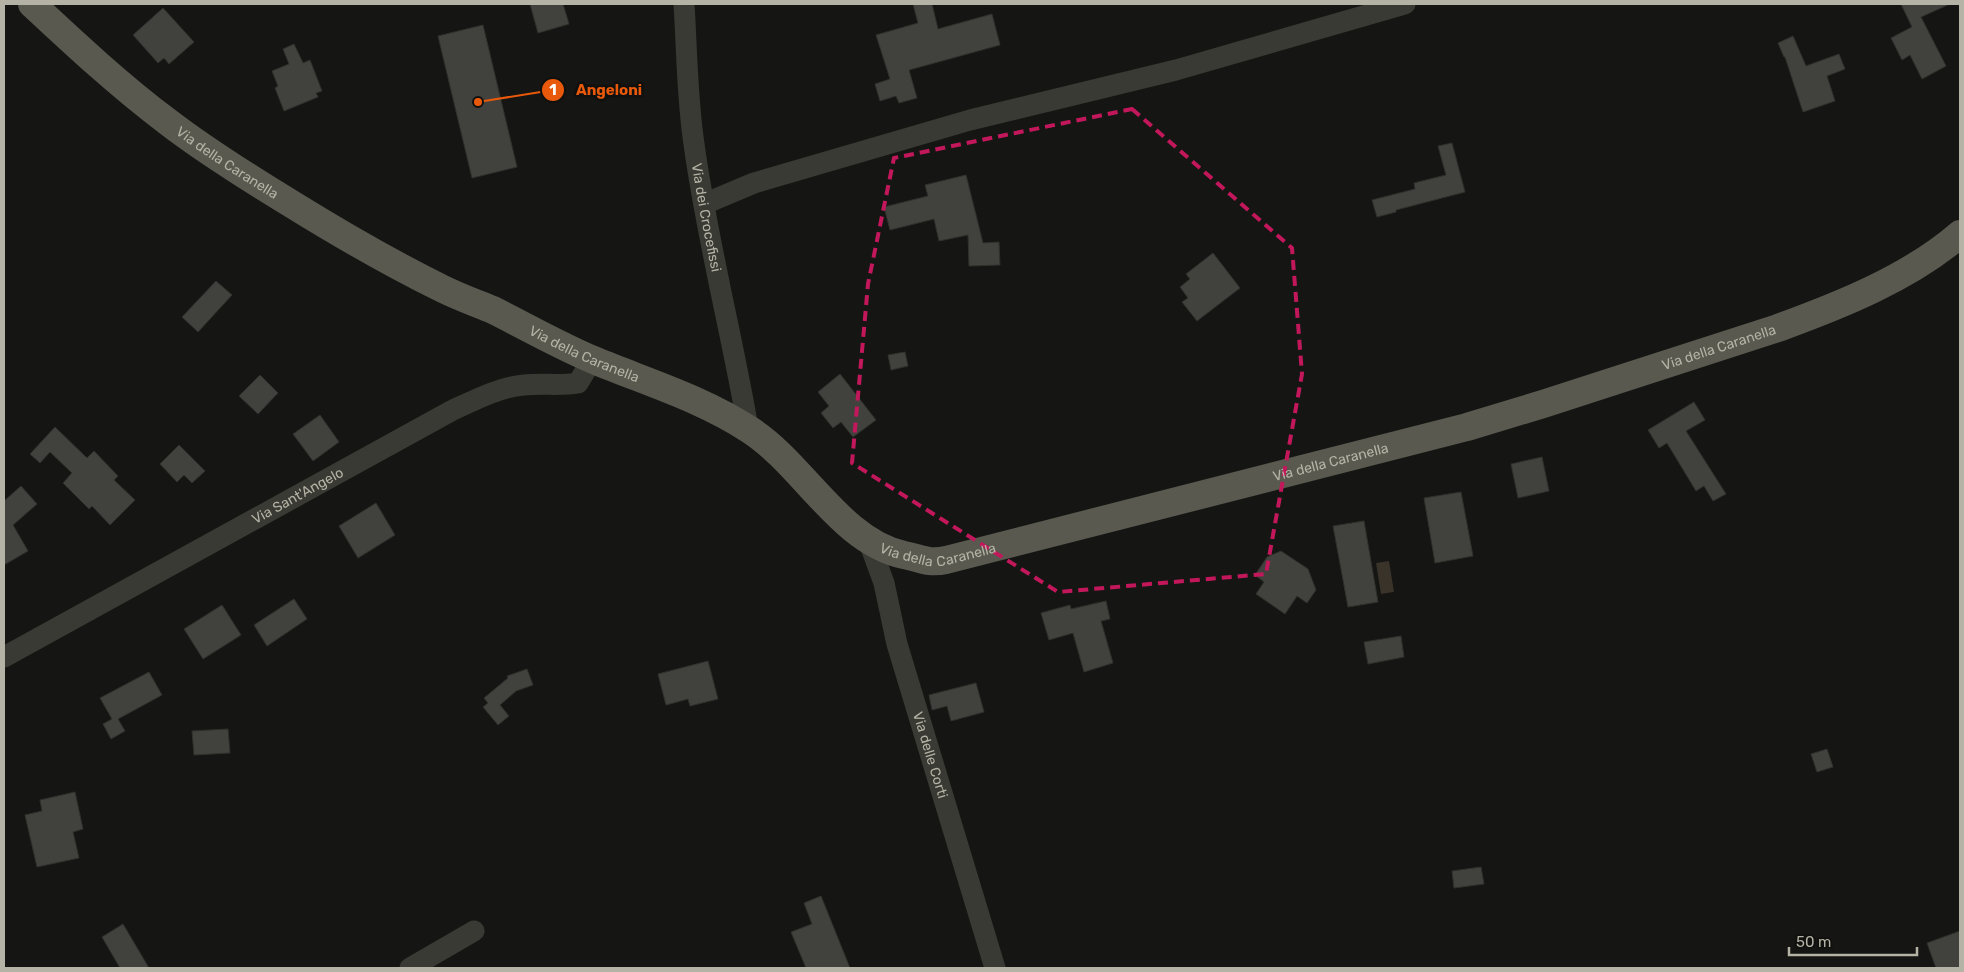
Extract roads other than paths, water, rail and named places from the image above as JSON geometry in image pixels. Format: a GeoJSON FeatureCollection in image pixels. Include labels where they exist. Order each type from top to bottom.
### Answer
{"type":"FeatureCollection","features":[{"type":"Feature","properties":{"kind":"main road","name":"Via della Caranella"},"geometry":{"type":"LineString","coordinates":[[32,4],[140,100],[176,129],[230,166],[381,257],[444,289],[592,360],[708,406],[748,428],[768,442],[841,517],[870,542],[890,552],[919,560],[939,561],[1482,422],[1766,332],[1815,314],[1907,271],[1930,257],[1960,234]]}},
{"type":"Feature","properties":{"kind":"street","name":"Via dei Crocefissi"},"geometry":{"type":"LineString","coordinates":[[684,4],[687,74],[694,144],[748,428]]}},
{"type":"Feature","properties":{"kind":"street"},"geometry":{"type":"LineString","coordinates":[[704,204],[754,183],[970,120],[1176,70],[1406,4]]}},
{"type":"Feature","properties":{"kind":"street","name":"Via Sant'Angelo"},"geometry":{"type":"LineString","coordinates":[[4,657],[436,419],[470,402],[516,386],[558,386],[578,383],[592,360]]}},
{"type":"Feature","properties":{"kind":"street","name":"Via delle Corti"},"geometry":{"type":"LineString","coordinates":[[870,542],[884,583],[897,644],[995,968]]}},
{"type":"Feature","properties":{"kind":"street"},"geometry":{"type":"LineString","coordinates":[[410,968],[474,931]]}},
{"type":"Feature","properties":{"kind":"place","name":"Angeloni"},"geometry":{"type":"Point","coordinates":[478,102]}}]}
